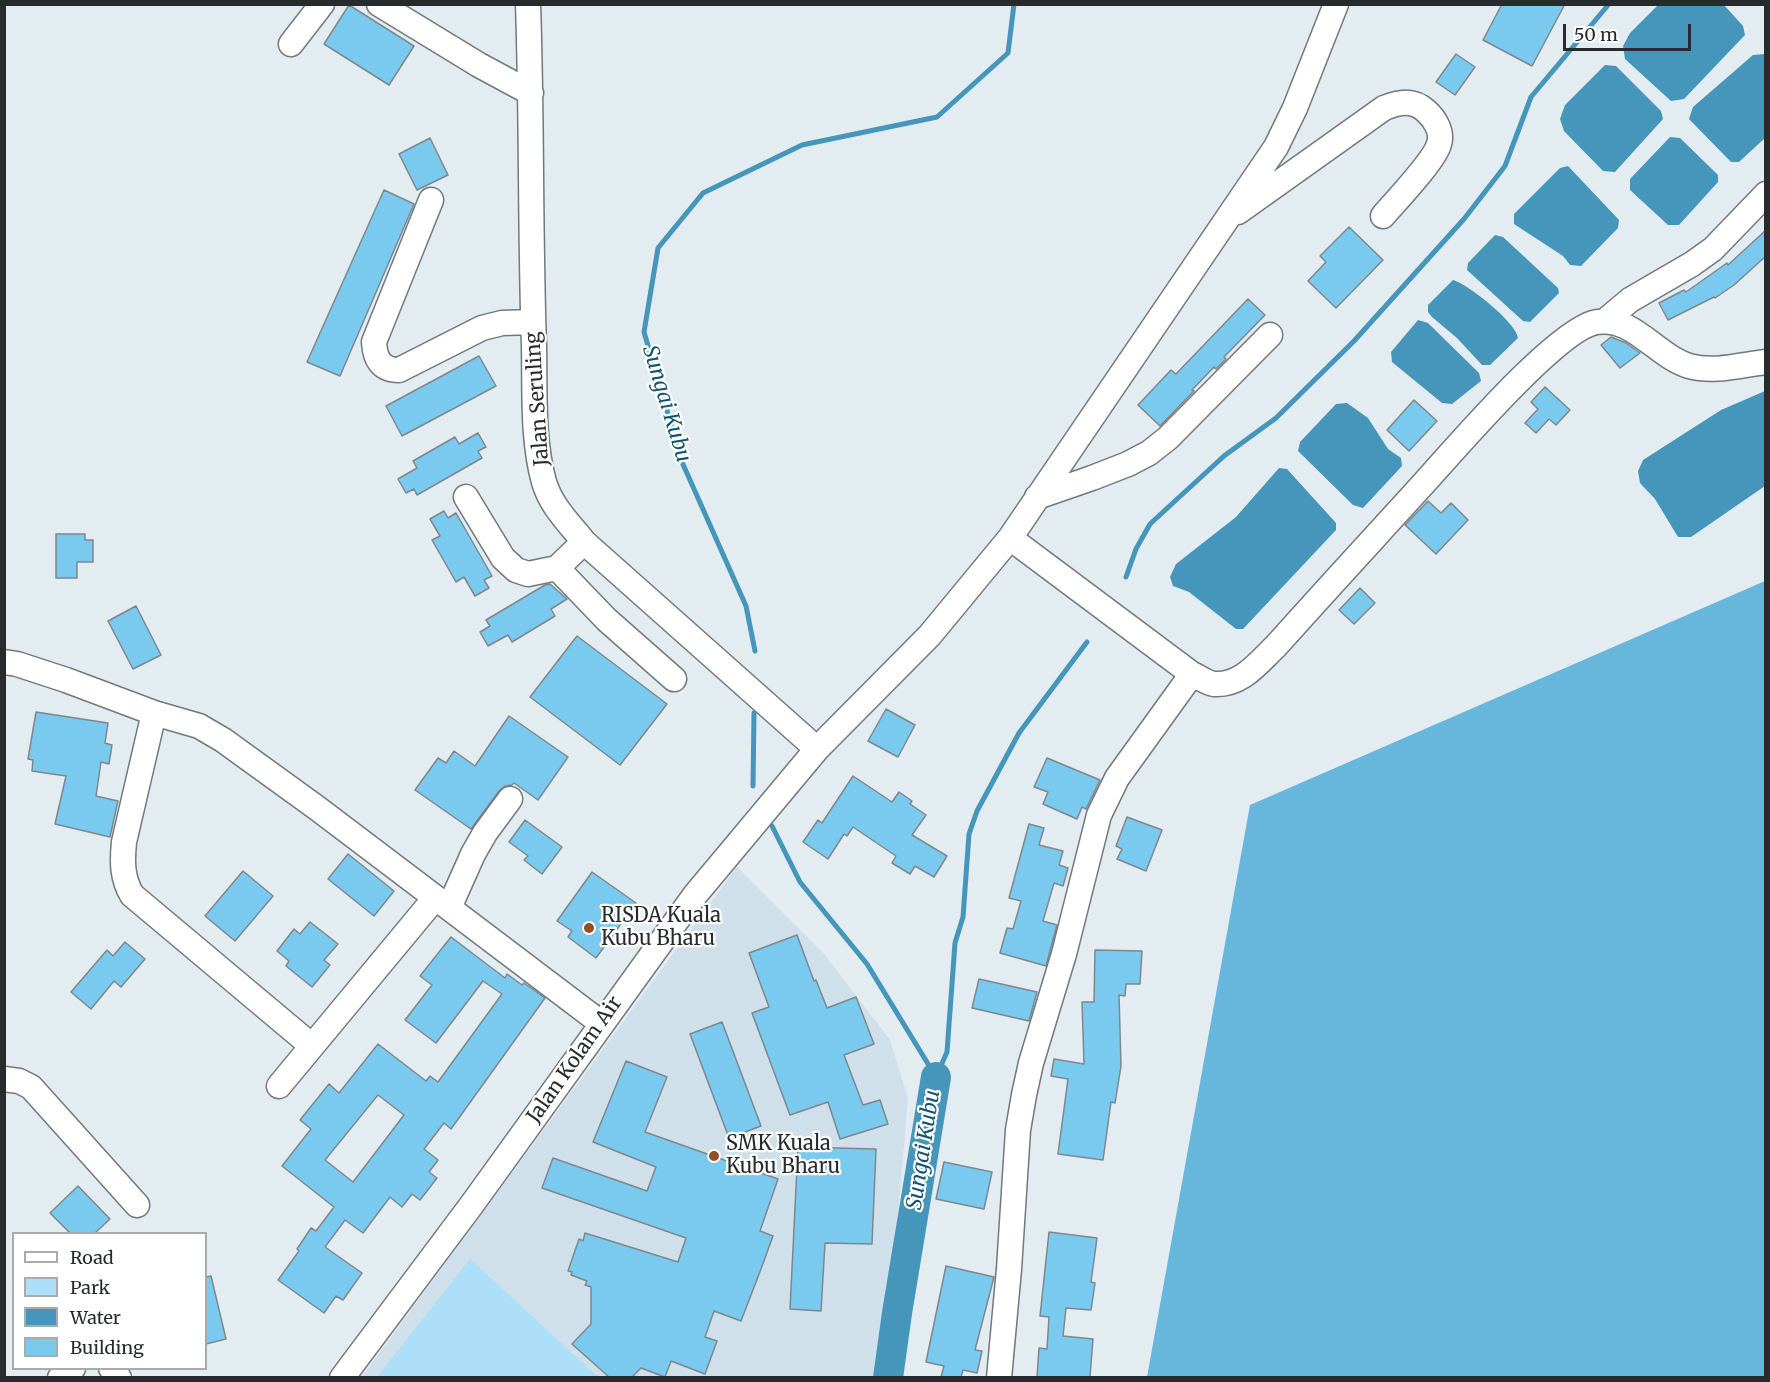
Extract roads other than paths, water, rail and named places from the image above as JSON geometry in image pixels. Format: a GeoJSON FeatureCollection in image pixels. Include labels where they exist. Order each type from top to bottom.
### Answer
{"type":"FeatureCollection","features":[{"type":"Feature","properties":{"kind":"street"},"geometry":{"type":"LineString","coordinates":[[291,44],[322,4]]}},
{"type":"Feature","properties":{"kind":"street"},"geometry":{"type":"LineString","coordinates":[[379,4],[479,66],[531,93]]}},
{"type":"Feature","properties":{"kind":"street","name":"Jalan Seruling"},"geometry":{"type":"LineString","coordinates":[[528,4],[533,322],[538,443],[544,483],[553,505],[584,542],[817,749]]}},
{"type":"Feature","properties":{"kind":"street","name":"Jalan Kolam Air"},"geometry":{"type":"LineString","coordinates":[[342,1377],[548,1100],[695,895],[817,749],[930,635],[1010,537],[1276,147],[1295,108],[1336,4]]}},
{"type":"Feature","properties":{"kind":"street"},"geometry":{"type":"LineString","coordinates":[[1225,222],[1384,108],[1397,103],[1410,102],[1421,107],[1432,117],[1439,130],[1439,145],[1432,157],[1383,216]]}},
{"type":"Feature","properties":{"kind":"street"},"geometry":{"type":"LineString","coordinates":[[1605,321],[1630,300],[1713,249],[1766,194]]}},
{"type":"Feature","properties":{"kind":"street"},"geometry":{"type":"LineString","coordinates":[[431,200],[374,342],[375,354],[380,363],[390,370],[399,370],[482,328],[502,323],[533,322]]}},
{"type":"Feature","properties":{"kind":"street"},"geometry":{"type":"LineString","coordinates":[[1010,537],[1192,674],[1212,684],[1230,683],[1245,675],[1275,647],[1504,395],[1559,344],[1585,326],[1595,322],[1618,322],[1629,327],[1670,358],[1688,366],[1723,369],[1766,362]]}},
{"type":"Feature","properties":{"kind":"street"},"geometry":{"type":"LineString","coordinates":[[1037,496],[1092,478],[1149,453],[1168,438],[1270,335]]}},
{"type":"Feature","properties":{"kind":"street"},"geometry":{"type":"LineString","coordinates":[[466,497],[503,558],[516,570],[528,574],[556,568],[584,542]]}},
{"type":"Feature","properties":{"kind":"street"},"geometry":{"type":"LineString","coordinates":[[556,568],[607,620],[674,680]]}},
{"type":"Feature","properties":{"kind":"street"},"geometry":{"type":"LineString","coordinates":[[4,662],[66,680],[154,713],[199,726],[223,740],[317,808],[601,1023]]}},
{"type":"Feature","properties":{"kind":"street"},"geometry":{"type":"LineString","coordinates":[[999,1377],[1018,1130],[1023,1095],[1064,954],[1099,815],[1117,778],[1192,674]]}},
{"type":"Feature","properties":{"kind":"street"},"geometry":{"type":"LineString","coordinates":[[154,713],[124,842],[122,863],[125,883],[132,895],[312,1046]]}},
{"type":"Feature","properties":{"kind":"street"},"geometry":{"type":"LineString","coordinates":[[279,1086],[312,1046],[442,903],[485,833],[510,799]]}},
{"type":"Feature","properties":{"kind":"street"},"geometry":{"type":"LineString","coordinates":[[4,1079],[20,1081],[31,1087],[137,1205]]}},
{"type":"Feature","properties":{"kind":"water"},"geometry":{"type":"Polygon","coordinates":[[[1658,5],[1724,5],[1743,26],[1745,35],[1684,99],[1671,101],[1625,59],[1623,46],[1630,33],[1658,5]]]}},
{"type":"Feature","properties":{"kind":"water"},"geometry":{"type":"Polygon","coordinates":[[[1764,54],[1766,56],[1765,138],[1739,162],[1731,162],[1689,119],[1693,107],[1753,55],[1764,54]]]}},
{"type":"Feature","properties":{"kind":"water"},"geometry":{"type":"Polygon","coordinates":[[[1605,65],[1616,66],[1661,111],[1663,119],[1615,172],[1603,171],[1564,131],[1560,119],[1565,105],[1605,65]]]}},
{"type":"Feature","properties":{"kind":"water"},"geometry":{"type":"Polygon","coordinates":[[[1670,137],[1680,138],[1718,175],[1718,182],[1679,225],[1668,225],[1630,190],[1630,179],[1670,137]]]}},
{"type":"Feature","properties":{"kind":"water"},"geometry":{"type":"Polygon","coordinates":[[[1568,166],[1619,220],[1618,228],[1581,266],[1570,265],[1563,256],[1514,224],[1514,214],[1560,168],[1568,166]]]}},
{"type":"Feature","properties":{"kind":"water"},"geometry":{"type":"Polygon","coordinates":[[[1495,235],[1503,237],[1558,288],[1559,293],[1530,322],[1523,321],[1467,270],[1468,263],[1495,235]]]}},
{"type":"Feature","properties":{"kind":"water"},"geometry":{"type":"Polygon","coordinates":[[[1453,280],[1491,305],[1516,331],[1518,338],[1490,365],[1482,365],[1428,312],[1428,305],[1453,280]]]}},
{"type":"Feature","properties":{"kind":"water"},"geometry":{"type":"Polygon","coordinates":[[[1418,320],[1428,323],[1479,373],[1481,381],[1452,404],[1442,403],[1392,362],[1391,352],[1418,320]]]}},
{"type":"Feature","properties":{"kind":"water"},"geometry":{"type":"Polygon","coordinates":[[[1765,391],[1765,486],[1691,537],[1678,537],[1655,499],[1640,483],[1638,471],[1643,460],[1721,410],[1765,391]]]}},
{"type":"Feature","properties":{"kind":"water"},"geometry":{"type":"Polygon","coordinates":[[[1347,403],[1368,418],[1388,449],[1401,458],[1402,466],[1363,508],[1353,505],[1298,451],[1300,442],[1336,404],[1347,403]]]}},
{"type":"Feature","properties":{"kind":"water"},"geometry":{"type":"Polygon","coordinates":[[[1279,468],[1287,469],[1336,523],[1336,530],[1243,629],[1236,629],[1189,592],[1173,586],[1170,577],[1176,564],[1236,517],[1279,468]]]}},
{"type":"Feature","properties":{"kind":"waterway","name":"Sungai Kubu"},"geometry":{"type":"LineString","coordinates":[[755,651],[746,606],[682,462],[644,332],[658,248],[703,193],[802,145],[937,117],[1008,53],[1014,4]]}},
{"type":"Feature","properties":{"kind":"waterway"},"geometry":{"type":"LineString","coordinates":[[1126,577],[1136,549],[1150,524],[1224,456],[1276,418],[1354,341],[1464,219],[1505,166],[1531,97],[1609,4]]}},
{"type":"Feature","properties":{"kind":"waterway"},"geometry":{"type":"LineString","coordinates":[[936,1077],[947,1052],[955,943],[963,917],[969,834],[977,811],[1019,733],[1087,642]]}},
{"type":"Feature","properties":{"kind":"waterway","name":"Sungai Kubu"},"geometry":{"type":"LineString","coordinates":[[753,786],[754,713]]}},
{"type":"Feature","properties":{"kind":"waterway","name":"Sungai Kubu"},"geometry":{"type":"LineString","coordinates":[[772,826],[800,882],[867,964],[936,1077]]}},
{"type":"Feature","properties":{"kind":"waterway","name":"Sungai Kubu"},"geometry":{"type":"LineString","coordinates":[[888,1378],[936,1077]]}},
{"type":"Feature","properties":{"kind":"place","name":"RISDA Kuala Kubu Bharu"},"geometry":{"type":"Point","coordinates":[589,928]}},
{"type":"Feature","properties":{"kind":"place","name":"SMK Kuala Kubu Bharu"},"geometry":{"type":"Point","coordinates":[714,1156]}}]}
